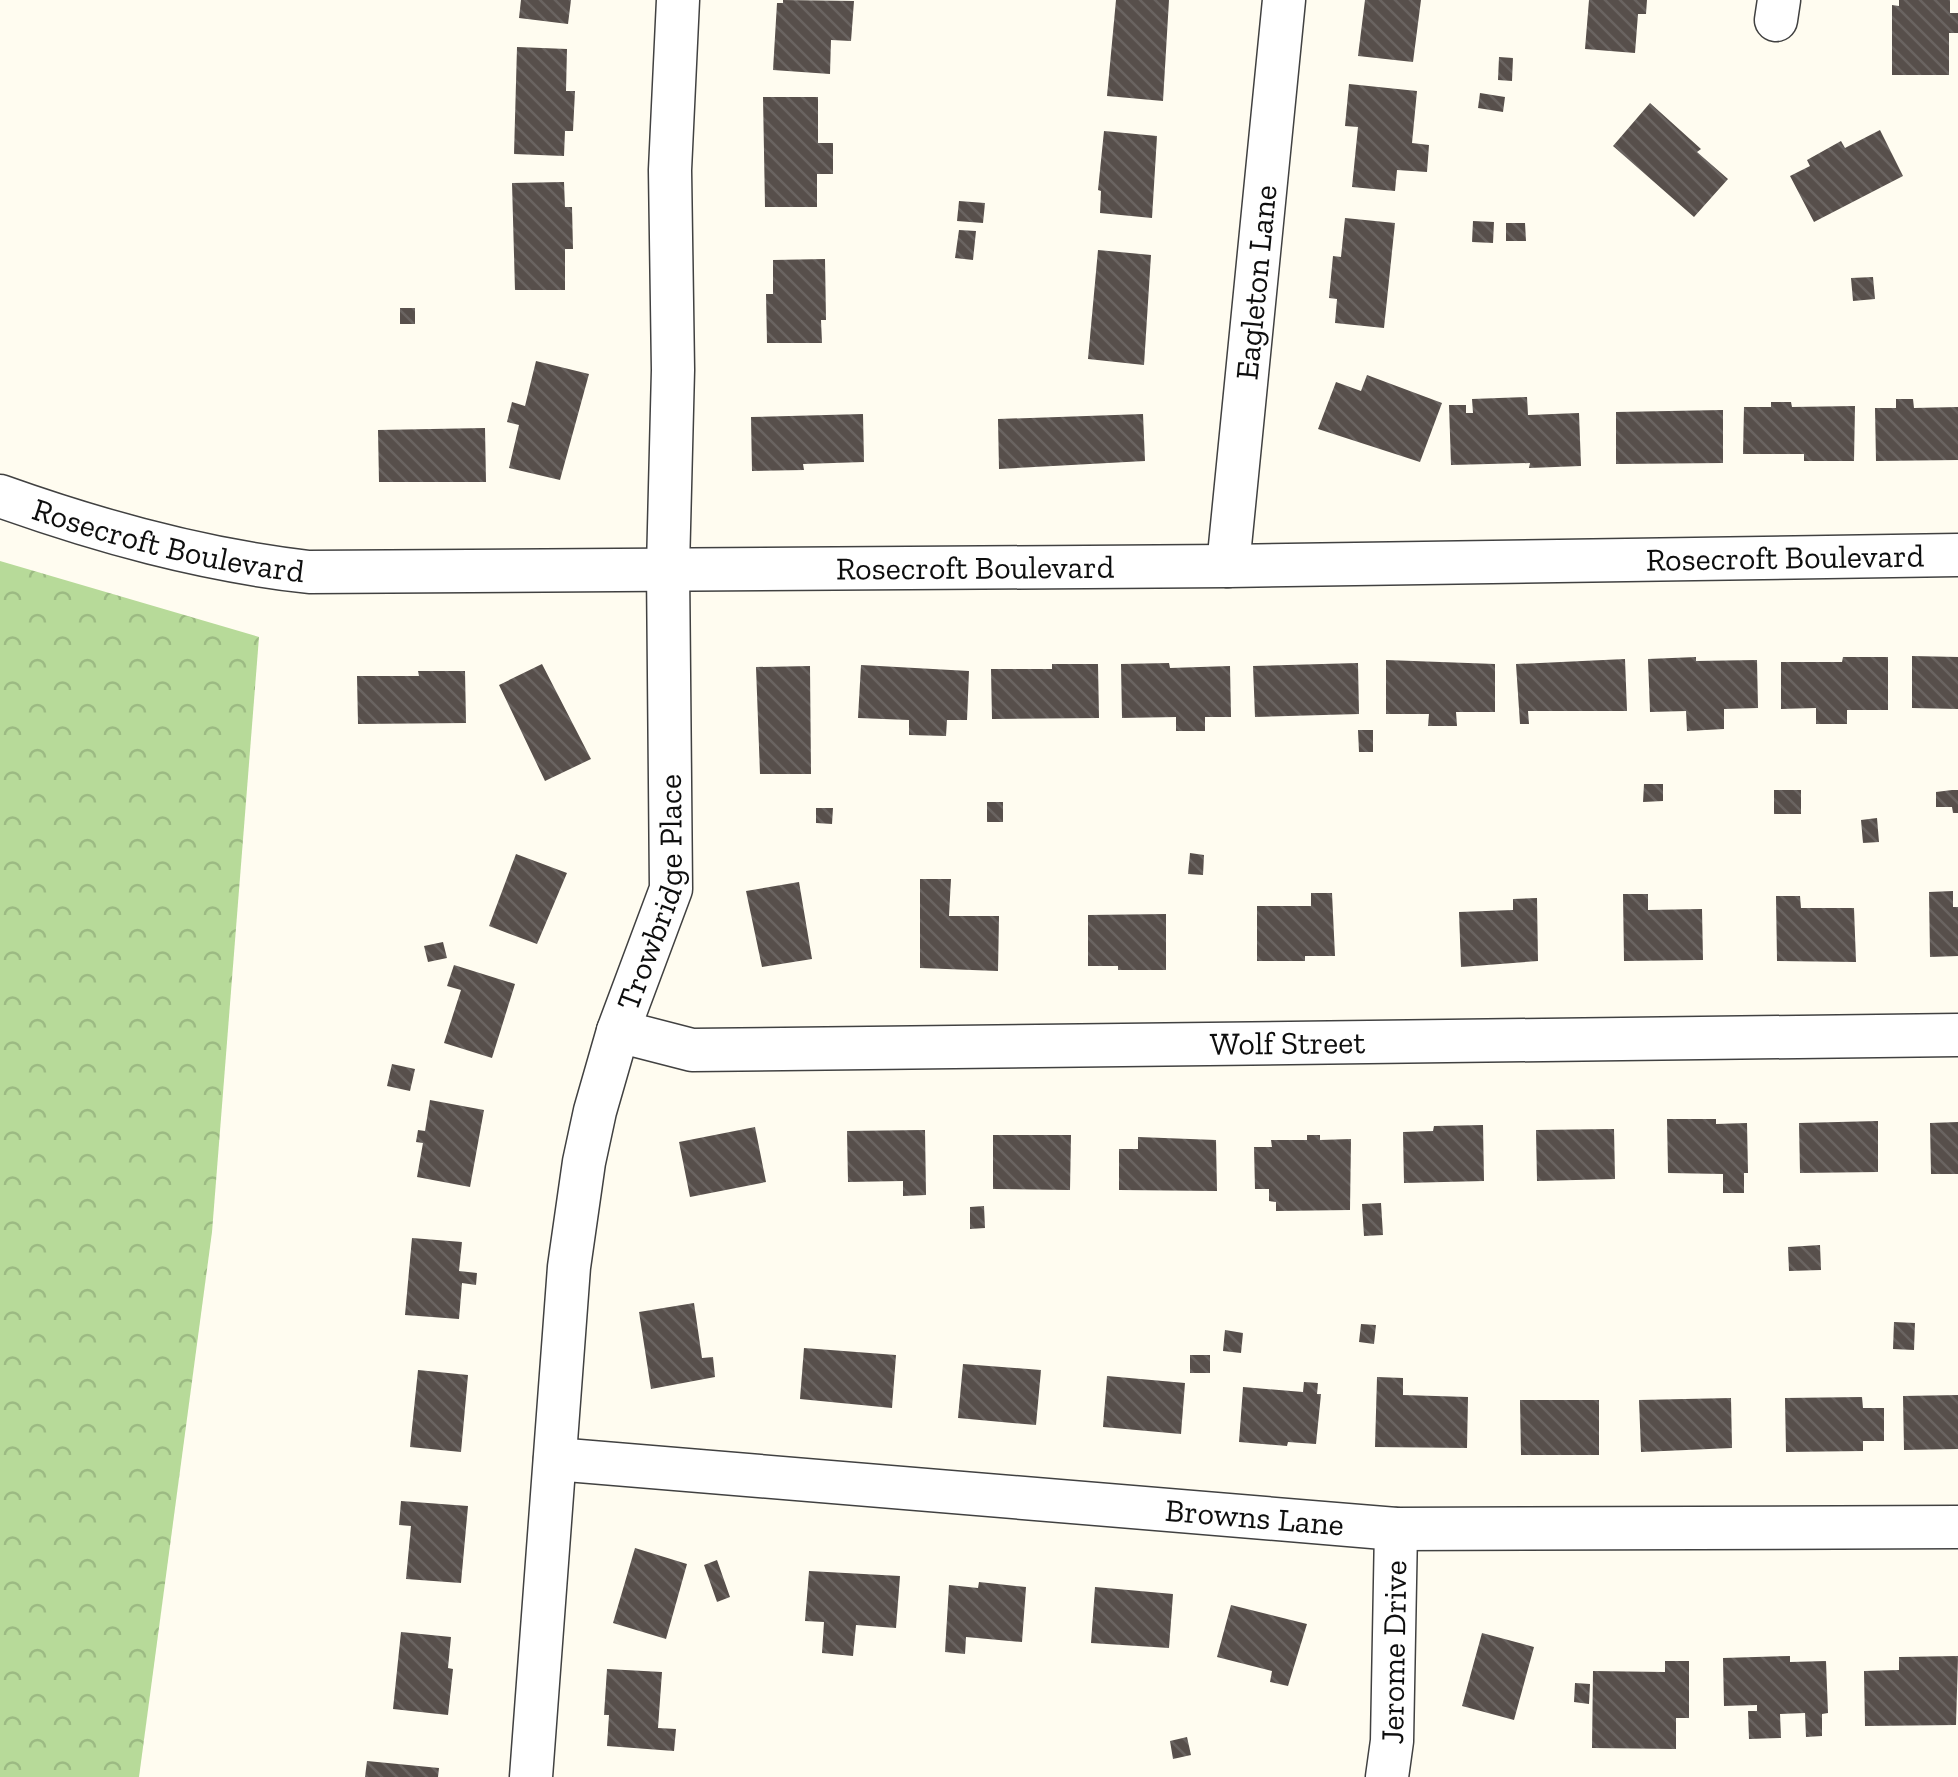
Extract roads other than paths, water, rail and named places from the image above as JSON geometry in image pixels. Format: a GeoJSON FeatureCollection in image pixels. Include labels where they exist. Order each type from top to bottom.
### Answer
{"type":"FeatureCollection","features":[{"type":"Feature","properties":{"kind":"street","name":"Trowbridge Place"},"geometry":{"type":"LineString","coordinates":[[530,1777],[570,1267],[584,1162],[618,1031],[672,889],[668,567],[673,370],[670,170],[678,0]]}},
{"type":"Feature","properties":{"kind":"street","name":"Eagleton Lane"},"geometry":{"type":"LineString","coordinates":[[1228,566],[1284,0]]}},
{"type":"Feature","properties":{"kind":"street","name":"Rosecroft Boulevard"},"geometry":{"type":"LineString","coordinates":[[0,496],[131,540],[292,570],[1228,566],[1958,556]]}},
{"type":"Feature","properties":{"kind":"street","name":"Wolf Street"},"geometry":{"type":"LineString","coordinates":[[618,1031],[692,1050],[1958,1035]]}},
{"type":"Feature","properties":{"kind":"street","name":"Browns Lane"},"geometry":{"type":"LineString","coordinates":[[555,1459],[1396,1528],[1958,1526]]}},
{"type":"Feature","properties":{"kind":"street","name":"Jerome Drive"},"geometry":{"type":"LineString","coordinates":[[1387,1777],[1392,1741],[1396,1528]]}}]}
